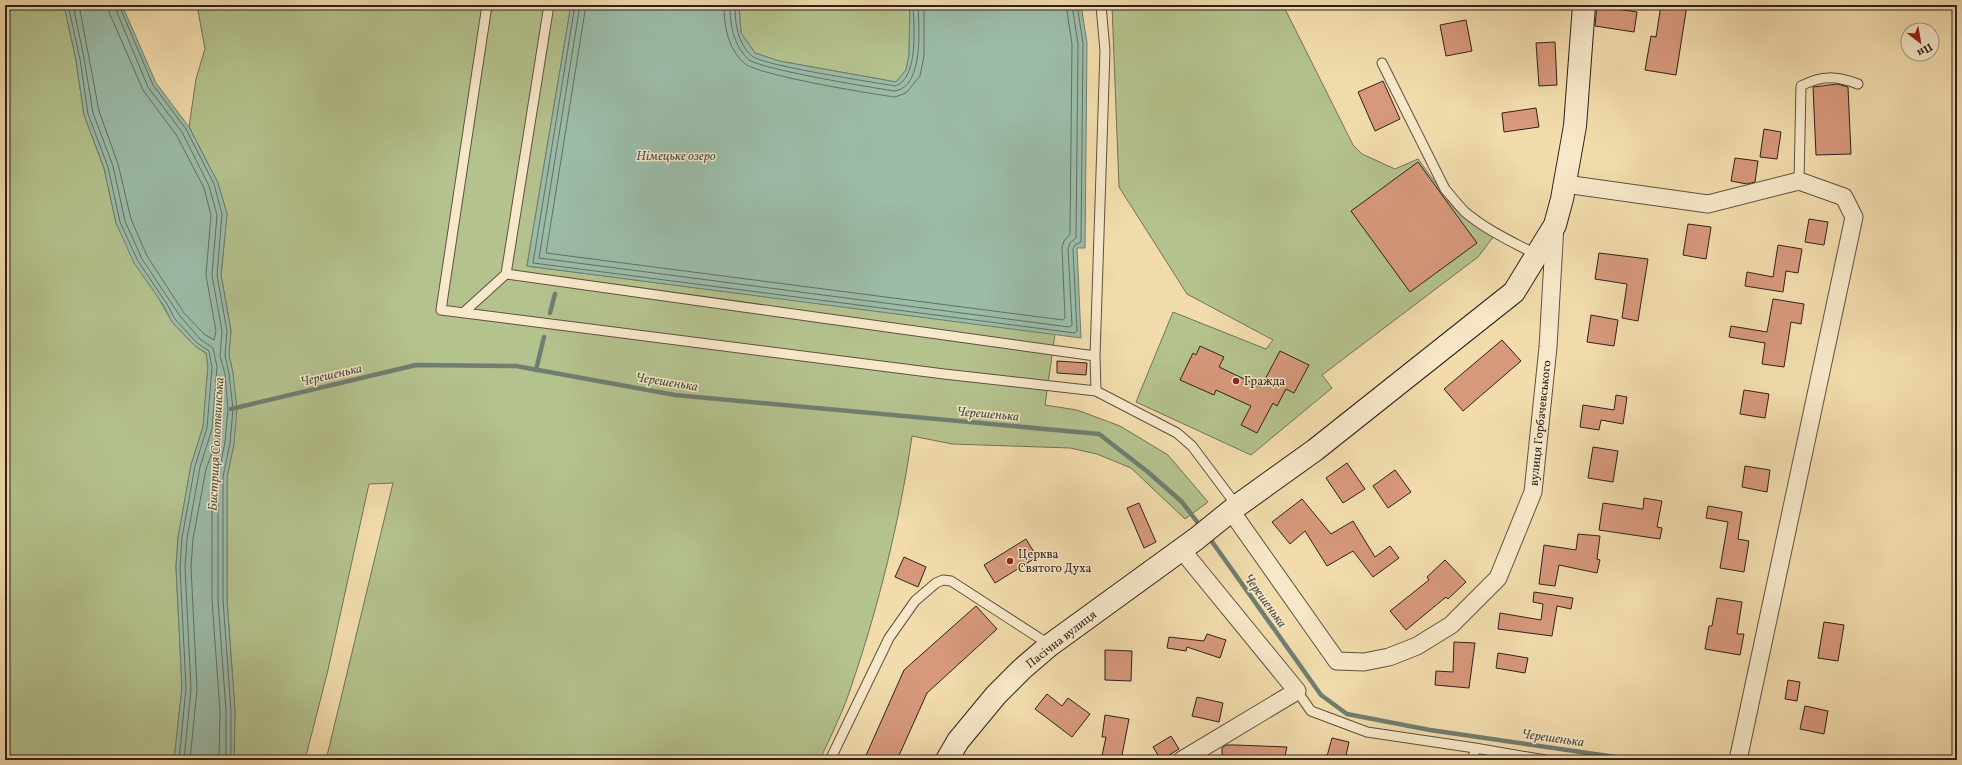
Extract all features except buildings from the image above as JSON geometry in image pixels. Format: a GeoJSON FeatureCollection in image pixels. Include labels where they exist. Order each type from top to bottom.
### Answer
{"type":"FeatureCollection","features":[{"type":"Feature","properties":{"kind":"street","name":"Пасічна вулиця"},"geometry":{"type":"LineString","coordinates":[[947,760],[958,741],[996,696],[1022,669],[1050,645],[1315,450],[1514,292],[1555,225],[1565,184],[1575,126],[1584,5]]}},
{"type":"Feature","properties":{"kind":"street"},"geometry":{"type":"LineString","coordinates":[[1565,184],[1708,204],[1799,181],[1844,197],[1854,217],[1738,760]]}},
{"type":"Feature","properties":{"kind":"street","name":"вулиця Горбачевського"},"geometry":{"type":"LineString","coordinates":[[1228,513],[1337,661],[1364,662],[1389,657],[1417,646],[1451,625],[1498,578],[1533,492],[1548,347],[1555,225]]}},
{"type":"Feature","properties":{"kind":"street"},"geometry":{"type":"LineString","coordinates":[[1182,760],[1297,691],[1189,544]]}},
{"type":"Feature","properties":{"kind":"lane"},"geometry":{"type":"LineString","coordinates":[[487,5],[441,310],[617,331],[944,374],[1096,391],[1176,433],[1192,446],[1228,513]]}},
{"type":"Feature","properties":{"kind":"lane"},"geometry":{"type":"LineString","coordinates":[[463,313],[506,274],[549,5]]}},
{"type":"Feature","properties":{"kind":"lane"},"geometry":{"type":"LineString","coordinates":[[1096,391],[1095,356],[1105,51],[1101,5]]}},
{"type":"Feature","properties":{"kind":"lane"},"geometry":{"type":"LineString","coordinates":[[1382,63],[1445,188],[1456,202],[1465,212],[1487,227],[1537,255]]}},
{"type":"Feature","properties":{"kind":"lane"},"geometry":{"type":"LineString","coordinates":[[1799,181],[1801,86],[1814,80],[1838,77],[1858,84]]}},
{"type":"Feature","properties":{"kind":"lane"},"geometry":{"type":"LineString","coordinates":[[506,274],[1095,356]]}},
{"type":"Feature","properties":{"kind":"lane"},"geometry":{"type":"LineString","coordinates":[[830,760],[889,638],[915,602],[936,583],[944,580],[951,581],[1050,645]]}},
{"type":"Feature","properties":{"kind":"lane"},"geometry":{"type":"LineString","coordinates":[[1297,691],[1311,711],[1367,732],[1545,760]]}},
{"type":"Feature","properties":{"kind":"lane"},"geometry":{"type":"LineString","coordinates":[[1473,760],[1475,748]]}},
{"type":"Feature","properties":{"kind":"green space"},"geometry":{"type":"Polygon","coordinates":[[[9,5],[64,5],[76,60],[84,115],[104,168],[116,223],[172,322],[195,346],[206,353],[208,366],[203,427],[191,465],[178,538],[176,567],[182,688],[174,760],[5,760],[5,31],[9,5]]]}},
{"type":"Feature","properties":{"kind":"green space"},"geometry":{"type":"Polygon","coordinates":[[[197,5],[571,5],[527,266],[1055,334],[1045,405],[1077,410],[1120,426],[1168,455],[1208,502],[1185,519],[1131,468],[1097,454],[1070,448],[952,444],[912,436],[895,530],[880,593],[849,694],[820,760],[326,760],[393,483],[369,484],[328,670],[305,760],[234,760],[235,711],[227,600],[227,477],[234,444],[233,373],[229,355],[231,330],[221,275],[227,214],[218,183],[189,127],[196,79],[205,49],[197,5]]]}},
{"type":"Feature","properties":{"kind":"green space"},"geometry":{"type":"Polygon","coordinates":[[[739,5],[910,5],[909,55],[906,70],[896,82],[779,61],[755,53],[741,33],[739,5]]]}},
{"type":"Feature","properties":{"kind":"green space"},"geometry":{"type":"Polygon","coordinates":[[[1112,5],[1283,5],[1353,145],[1362,154],[1395,169],[1418,159],[1451,204],[1461,215],[1494,236],[1478,257],[1322,375],[1332,388],[1251,455],[1136,402],[1173,312],[1266,349],[1273,340],[1187,294],[1119,187],[1112,5]]]}},
{"type":"Feature","properties":{"kind":"water","name":"Бистриця Солотвинська"},"geometry":{"type":"Polygon","coordinates":[[[64,5],[122,5],[156,83],[189,127],[218,183],[227,214],[221,275],[231,331],[229,355],[233,373],[237,409],[234,444],[227,477],[227,600],[235,711],[234,760],[174,760],[182,688],[176,567],[178,538],[191,465],[203,427],[208,366],[206,353],[195,346],[172,322],[164,306],[134,263],[116,223],[104,168],[84,115],[76,60],[64,5]]]}},
{"type":"Feature","properties":{"kind":"water","name":"Німецьке озеро"},"geometry":{"type":"Polygon","coordinates":[[[571,5],[739,5],[741,33],[755,53],[779,61],[896,82],[906,70],[909,55],[910,5],[1081,5],[1087,43],[1085,248],[1077,248],[1081,338],[527,266],[571,5]]]}},
{"type":"Feature","properties":{"kind":"waterway"},"geometry":{"type":"LineString","coordinates":[[550,313],[555,294]]}},
{"type":"Feature","properties":{"kind":"waterway"},"geometry":{"type":"LineString","coordinates":[[536,370],[544,337]]}},
{"type":"Feature","properties":{"kind":"waterway","name":"Черешенька"},"geometry":{"type":"LineString","coordinates":[[231,409],[416,365],[516,366],[675,395],[1099,434],[1148,472],[1182,502],[1201,527]]}},
{"type":"Feature","properties":{"kind":"waterway","name":"Черешенька"},"geometry":{"type":"LineString","coordinates":[[1208,536],[1321,695],[1347,714],[1430,730],[1636,760]]}},
{"type":"Feature","properties":{"kind":"place","name":"Гражда"},"geometry":{"type":"Point","coordinates":[1236,381]}},
{"type":"Feature","properties":{"kind":"place","name":"Церква Святого Духа"},"geometry":{"type":"Point","coordinates":[1010,561]}}]}
